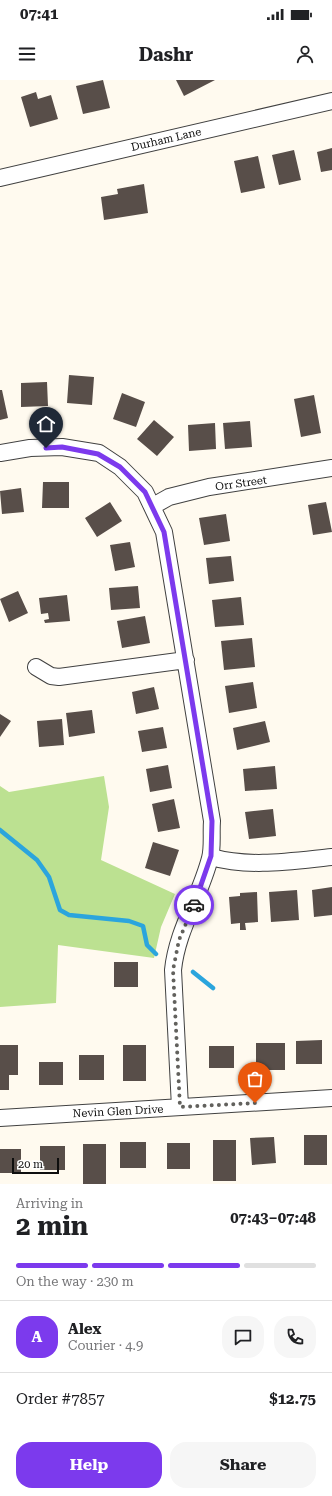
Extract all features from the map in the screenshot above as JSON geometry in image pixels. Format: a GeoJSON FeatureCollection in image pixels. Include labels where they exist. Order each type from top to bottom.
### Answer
{"type":"FeatureCollection","features":[{"type":"Feature","properties":{"kind":"street","name":"Durham Lane"},"geometry":{"type":"LineString","coordinates":[[0,177],[332,101]]}},
{"type":"Feature","properties":{"kind":"street"},"geometry":{"type":"LineString","coordinates":[[0,453],[30,448],[62,447],[98,454],[120,467],[145,492],[153,506],[164,532],[212,821],[211,856],[201,888],[175,953],[173,970],[180,1107]]}},
{"type":"Feature","properties":{"kind":"street","name":"Orr Street"},"geometry":{"type":"LineString","coordinates":[[153,506],[169,497],[209,487],[332,468]]}},
{"type":"Feature","properties":{"kind":"street"},"geometry":{"type":"LineString","coordinates":[[36,667],[51,676],[59,677],[186,660]]}},
{"type":"Feature","properties":{"kind":"street"},"geometry":{"type":"LineString","coordinates":[[211,856],[227,862],[255,864],[332,857]]}},
{"type":"Feature","properties":{"kind":"street","name":"Nevin Glen Drive"},"geometry":{"type":"LineString","coordinates":[[0,1118],[332,1098]]}},
{"type":"Feature","properties":{"kind":"green space"},"geometry":{"type":"Polygon","coordinates":[[[104,776],[109,807],[101,860],[175,894],[161,927],[154,958],[58,945],[56,1003],[0,1007],[0,786],[9,792],[104,776]]]}},
{"type":"Feature","properties":{"kind":"building"},"geometry":{"type":"Polygon","coordinates":[[[103,80],[110,108],[83,114],[76,86],[103,80]]]}},
{"type":"Feature","properties":{"kind":"building"},"geometry":{"type":"Polygon","coordinates":[[[176,80],[215,80],[184,96],[176,80]]]}},
{"type":"Feature","properties":{"kind":"building"},"geometry":{"type":"Polygon","coordinates":[[[36,92],[38,99],[51,95],[58,119],[30,127],[21,97],[36,92]]]}},
{"type":"Feature","properties":{"kind":"building"},"geometry":{"type":"Polygon","coordinates":[[[332,148],[332,170],[321,172],[317,152],[332,148]]]}},
{"type":"Feature","properties":{"kind":"building"},"geometry":{"type":"Polygon","coordinates":[[[294,150],[301,180],[279,185],[272,155],[294,150]]]}},
{"type":"Feature","properties":{"kind":"building"},"geometry":{"type":"Polygon","coordinates":[[[258,156],[265,188],[241,193],[234,161],[258,156]]]}},
{"type":"Feature","properties":{"kind":"building"},"geometry":{"type":"Polygon","coordinates":[[[144,184],[148,213],[104,220],[101,197],[118,194],[117,189],[144,184]]]}},
{"type":"Feature","properties":{"kind":"building"},"geometry":{"type":"Polygon","coordinates":[[[69,375],[94,377],[92,405],[67,403],[69,375]]]}},
{"type":"Feature","properties":{"kind":"building"},"geometry":{"type":"Polygon","coordinates":[[[47,382],[48,406],[21,407],[21,383],[47,382]]]}},
{"type":"Feature","properties":{"kind":"building"},"geometry":{"type":"Polygon","coordinates":[[[0,390],[2,390],[8,418],[0,420],[0,390]]]}},
{"type":"Feature","properties":{"kind":"building"},"geometry":{"type":"Polygon","coordinates":[[[122,393],[145,402],[136,427],[113,419],[122,393]]]}},
{"type":"Feature","properties":{"kind":"building"},"geometry":{"type":"Polygon","coordinates":[[[314,395],[321,433],[301,437],[294,399],[314,395]]]}},
{"type":"Feature","properties":{"kind":"building"},"geometry":{"type":"Polygon","coordinates":[[[154,420],[174,437],[157,456],[137,439],[154,420]]]}},
{"type":"Feature","properties":{"kind":"building"},"geometry":{"type":"Polygon","coordinates":[[[250,421],[252,447],[225,449],[223,423],[250,421]]]}},
{"type":"Feature","properties":{"kind":"building"},"geometry":{"type":"Polygon","coordinates":[[[215,423],[216,449],[189,451],[188,425],[215,423]]]}},
{"type":"Feature","properties":{"kind":"building"},"geometry":{"type":"Polygon","coordinates":[[[43,482],[69,482],[69,508],[42,508],[43,482]]]}},
{"type":"Feature","properties":{"kind":"building"},"geometry":{"type":"Polygon","coordinates":[[[21,488],[24,512],[2,514],[0,491],[21,488]]]}},
{"type":"Feature","properties":{"kind":"building"},"geometry":{"type":"Polygon","coordinates":[[[110,502],[122,521],[97,537],[85,518],[110,502]]]}},
{"type":"Feature","properties":{"kind":"building"},"geometry":{"type":"Polygon","coordinates":[[[326,502],[332,532],[313,535],[308,505],[326,502]]]}},
{"type":"Feature","properties":{"kind":"building"},"geometry":{"type":"Polygon","coordinates":[[[226,514],[230,541],[204,545],[199,518],[226,514]]]}},
{"type":"Feature","properties":{"kind":"building"},"geometry":{"type":"Polygon","coordinates":[[[130,542],[135,567],[115,571],[110,545],[130,542]]]}},
{"type":"Feature","properties":{"kind":"building"},"geometry":{"type":"Polygon","coordinates":[[[231,556],[234,581],[209,584],[206,558],[231,556]]]}},
{"type":"Feature","properties":{"kind":"building"},"geometry":{"type":"Polygon","coordinates":[[[138,586],[140,608],[111,610],[109,588],[138,586]]]}},
{"type":"Feature","properties":{"kind":"building"},"geometry":{"type":"Polygon","coordinates":[[[18,591],[28,613],[9,622],[0,599],[18,591]]]}},
{"type":"Feature","properties":{"kind":"building"},"geometry":{"type":"Polygon","coordinates":[[[67,595],[70,621],[45,623],[44,620],[49,619],[48,613],[41,614],[39,598],[67,595]]]}},
{"type":"Feature","properties":{"kind":"building"},"geometry":{"type":"Polygon","coordinates":[[[241,597],[244,625],[215,627],[212,600],[241,597]]]}},
{"type":"Feature","properties":{"kind":"building"},"geometry":{"type":"Polygon","coordinates":[[[145,616],[150,643],[122,648],[117,621],[145,616]]]}},
{"type":"Feature","properties":{"kind":"building"},"geometry":{"type":"Polygon","coordinates":[[[252,638],[255,667],[224,670],[221,641],[252,638]]]}},
{"type":"Feature","properties":{"kind":"building"},"geometry":{"type":"Polygon","coordinates":[[[253,682],[257,708],[229,713],[225,686],[253,682]]]}},
{"type":"Feature","properties":{"kind":"building"},"geometry":{"type":"Polygon","coordinates":[[[154,687],[159,709],[136,714],[132,692],[154,687]]]}},
{"type":"Feature","properties":{"kind":"building"},"geometry":{"type":"Polygon","coordinates":[[[92,710],[95,733],[69,737],[66,713],[92,710]]]}},
{"type":"Feature","properties":{"kind":"building"},"geometry":{"type":"Polygon","coordinates":[[[0,714],[11,721],[0,737],[0,714]]]}},
{"type":"Feature","properties":{"kind":"building"},"geometry":{"type":"Polygon","coordinates":[[[62,719],[64,745],[39,747],[37,721],[62,719]]]}},
{"type":"Feature","properties":{"kind":"building"},"geometry":{"type":"Polygon","coordinates":[[[265,721],[270,742],[237,750],[233,728],[265,721]]]}},
{"type":"Feature","properties":{"kind":"building"},"geometry":{"type":"Polygon","coordinates":[[[163,727],[167,748],[142,752],[138,731],[163,727]]]}},
{"type":"Feature","properties":{"kind":"building"},"geometry":{"type":"Polygon","coordinates":[[[168,765],[172,788],[150,792],[146,769],[168,765]]]}},
{"type":"Feature","properties":{"kind":"building"},"geometry":{"type":"Polygon","coordinates":[[[275,766],[277,789],[245,791],[243,769],[275,766]]]}},
{"type":"Feature","properties":{"kind":"building"},"geometry":{"type":"Polygon","coordinates":[[[174,799],[180,828],[158,832],[152,804],[174,799]]]}},
{"type":"Feature","properties":{"kind":"building"},"geometry":{"type":"Polygon","coordinates":[[[273,809],[276,836],[249,839],[245,812],[273,809]]]}},
{"type":"Feature","properties":{"kind":"building"},"geometry":{"type":"Polygon","coordinates":[[[153,842],[179,850],[170,876],[145,868],[153,842]]]}},
{"type":"Feature","properties":{"kind":"building"},"geometry":{"type":"Polygon","coordinates":[[[332,887],[332,915],[314,917],[312,890],[332,887]]]}},
{"type":"Feature","properties":{"kind":"building"},"geometry":{"type":"Polygon","coordinates":[[[297,890],[299,920],[271,922],[269,892],[297,890]]]}},
{"type":"Feature","properties":{"kind":"building"},"geometry":{"type":"Polygon","coordinates":[[[257,892],[258,922],[245,923],[246,930],[240,930],[240,923],[231,924],[229,897],[240,896],[240,893],[257,892]]]}},
{"type":"Feature","properties":{"kind":"building"},"geometry":{"type":"Polygon","coordinates":[[[114,962],[138,962],[138,987],[114,987],[114,962]]]}},
{"type":"Feature","properties":{"kind":"building"},"geometry":{"type":"Polygon","coordinates":[[[322,1040],[322,1064],[296,1064],[296,1041],[322,1040]]]}},
{"type":"Feature","properties":{"kind":"building"},"geometry":{"type":"Polygon","coordinates":[[[256,1043],[285,1043],[285,1070],[256,1070],[256,1043]]]}},
{"type":"Feature","properties":{"kind":"building"},"geometry":{"type":"Polygon","coordinates":[[[0,1045],[18,1045],[18,1075],[9,1075],[9,1090],[0,1090],[0,1045]]]}},
{"type":"Feature","properties":{"kind":"building"},"geometry":{"type":"Polygon","coordinates":[[[123,1045],[146,1045],[146,1081],[123,1081],[123,1045]]]}},
{"type":"Feature","properties":{"kind":"building"},"geometry":{"type":"Polygon","coordinates":[[[209,1046],[234,1046],[234,1068],[209,1068],[209,1046]]]}},
{"type":"Feature","properties":{"kind":"building"},"geometry":{"type":"Polygon","coordinates":[[[79,1055],[104,1055],[104,1080],[79,1080],[79,1055]]]}},
{"type":"Feature","properties":{"kind":"building"},"geometry":{"type":"Polygon","coordinates":[[[39,1062],[63,1062],[63,1085],[39,1085],[39,1062]]]}},
{"type":"Feature","properties":{"kind":"building"},"geometry":{"type":"Polygon","coordinates":[[[304,1135],[327,1135],[327,1165],[304,1165],[304,1135]]]}},
{"type":"Feature","properties":{"kind":"building"},"geometry":{"type":"Polygon","coordinates":[[[274,1137],[276,1163],[252,1165],[250,1138],[274,1137]]]}},
{"type":"Feature","properties":{"kind":"building"},"geometry":{"type":"Polygon","coordinates":[[[213,1140],[236,1140],[236,1181],[213,1181],[213,1140]]]}},
{"type":"Feature","properties":{"kind":"building"},"geometry":{"type":"Polygon","coordinates":[[[120,1142],[146,1142],[146,1168],[120,1168],[120,1142]]]}},
{"type":"Feature","properties":{"kind":"building"},"geometry":{"type":"Polygon","coordinates":[[[167,1143],[190,1143],[190,1169],[167,1169],[167,1143]]]}},
{"type":"Feature","properties":{"kind":"building"},"geometry":{"type":"Polygon","coordinates":[[[83,1144],[106,1144],[106,1184],[83,1184],[83,1144]]]}},
{"type":"Feature","properties":{"kind":"building"},"geometry":{"type":"Polygon","coordinates":[[[40,1146],[65,1146],[65,1170],[40,1170],[40,1146]]]}},
{"type":"Feature","properties":{"kind":"building"},"geometry":{"type":"Polygon","coordinates":[[[0,1149],[21,1149],[21,1173],[0,1173],[0,1149]]]}},
{"type":"Feature","properties":{"kind":"waterway"},"geometry":{"type":"LineString","coordinates":[[0,830],[37,860],[49,877],[60,910],[69,915],[129,921],[143,926],[147,945],[156,954]]}},
{"type":"Feature","properties":{"kind":"waterway"},"geometry":{"type":"LineString","coordinates":[[193,972],[213,988]]}},
{"type":"Feature","properties":{"kind":"way so far"},"geometry":{"type":"LineString","coordinates":[[194,905],[179,940],[175,953],[173,970],[180,1107],[255,1103]]}},
{"type":"Feature","properties":{"kind":"route"},"geometry":{"type":"LineString","coordinates":[[46,448],[62,447],[98,454],[120,467],[145,492],[153,506],[164,532],[212,821],[211,856],[194,905]]}}]}
